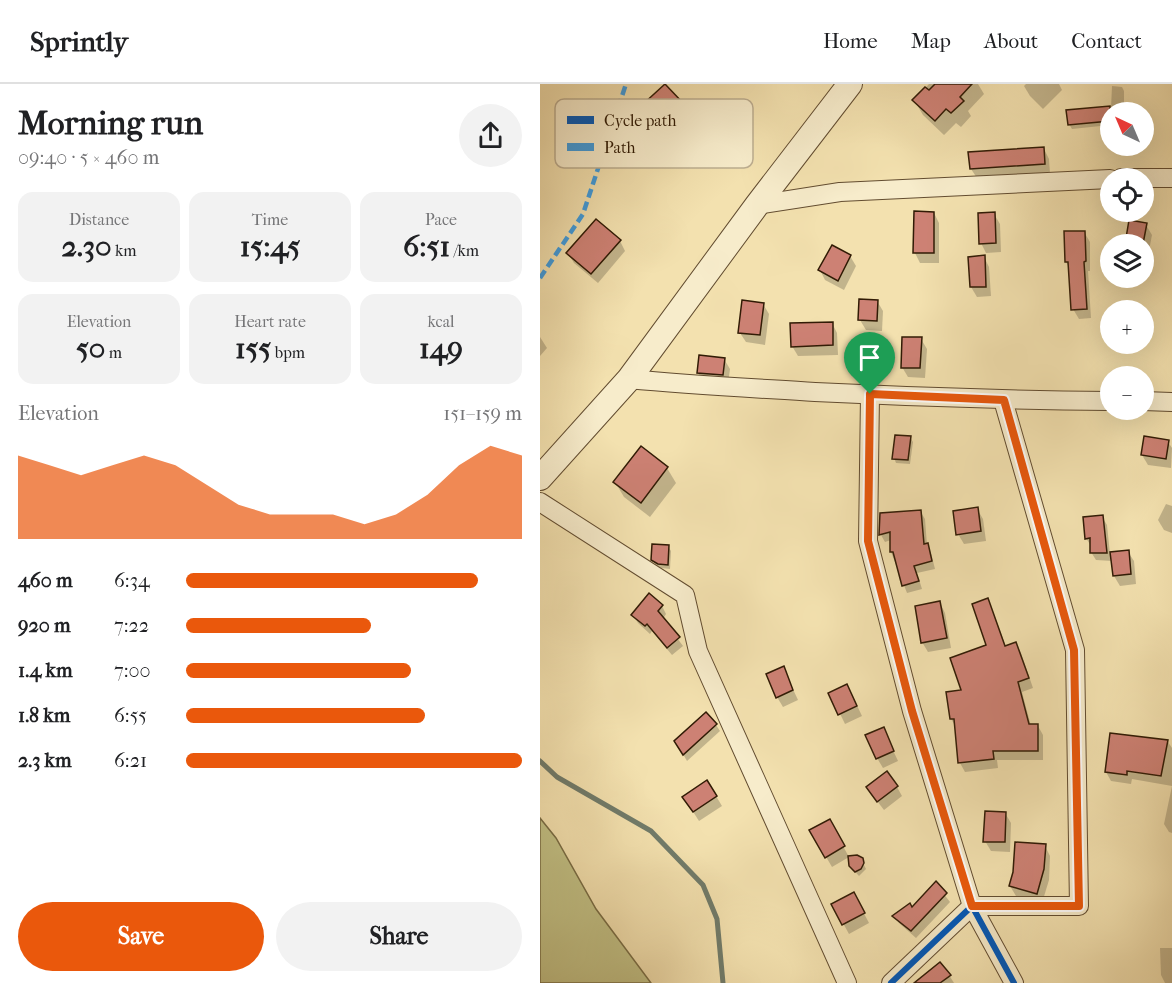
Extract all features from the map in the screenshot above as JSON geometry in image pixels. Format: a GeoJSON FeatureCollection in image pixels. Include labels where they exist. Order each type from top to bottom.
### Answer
{"type":"FeatureCollection","features":[{"type":"Feature","properties":{"kind":"street"},"geometry":{"type":"LineString","coordinates":[[540,478],[629,379],[757,205],[850,84]]}},
{"type":"Feature","properties":{"kind":"street"},"geometry":{"type":"LineString","coordinates":[[1154,178],[1172,178]]}},
{"type":"Feature","properties":{"kind":"street"},"geometry":{"type":"LineString","coordinates":[[757,205],[840,192],[1100,179]]}},
{"type":"Feature","properties":{"kind":"street"},"geometry":{"type":"LineString","coordinates":[[629,379],[684,385],[870,394],[1004,400],[1100,401]]}},
{"type":"Feature","properties":{"kind":"street"},"geometry":{"type":"LineString","coordinates":[[870,394],[868,541],[912,711],[972,906],[1014,983]]}},
{"type":"Feature","properties":{"kind":"street"},"geometry":{"type":"LineString","coordinates":[[891,983],[972,906],[1079,906],[1074,650],[1004,400]]}},
{"type":"Feature","properties":{"kind":"street"},"geometry":{"type":"LineString","coordinates":[[1154,401],[1172,402]]}},
{"type":"Feature","properties":{"kind":"street"},"geometry":{"type":"LineString","coordinates":[[540,502],[685,595],[698,651],[847,983]]}},
{"type":"Feature","properties":{"kind":"shaded area"},"geometry":{"type":"Polygon","coordinates":[[[540,818],[556,838],[596,909],[651,983],[540,983],[540,818]]]}},
{"type":"Feature","properties":{"kind":"building"},"geometry":{"type":"Polygon","coordinates":[[[665,84],[679,99],[649,99],[665,84]]]}},
{"type":"Feature","properties":{"kind":"building"},"geometry":{"type":"Polygon","coordinates":[[[935,84],[972,84],[960,97],[964,101],[951,113],[946,109],[935,121],[912,100],[925,87],[929,90],[935,84]]]}},
{"type":"Feature","properties":{"kind":"building"},"geometry":{"type":"Polygon","coordinates":[[[1100,107],[1100,122],[1068,125],[1066,110],[1100,107]]]}},
{"type":"Feature","properties":{"kind":"building"},"geometry":{"type":"Polygon","coordinates":[[[1044,147],[1045,164],[970,169],[968,152],[1044,147]]]}},
{"type":"Feature","properties":{"kind":"building"},"geometry":{"type":"Polygon","coordinates":[[[914,211],[934,212],[934,253],[913,253],[914,211]]]}},
{"type":"Feature","properties":{"kind":"building"},"geometry":{"type":"Polygon","coordinates":[[[995,212],[996,243],[979,244],[978,213],[995,212]]]}},
{"type":"Feature","properties":{"kind":"building"},"geometry":{"type":"Polygon","coordinates":[[[596,219],[621,240],[591,274],[566,253],[596,219]]]}},
{"type":"Feature","properties":{"kind":"building"},"geometry":{"type":"Polygon","coordinates":[[[1129,222],[1147,223],[1145,234],[1127,234],[1129,222]]]}},
{"type":"Feature","properties":{"kind":"building"},"geometry":{"type":"Polygon","coordinates":[[[1064,231],[1085,231],[1087,309],[1071,310],[1064,231]]]}},
{"type":"Feature","properties":{"kind":"building"},"geometry":{"type":"Polygon","coordinates":[[[832,245],[851,255],[838,281],[818,270],[832,245]]]}},
{"type":"Feature","properties":{"kind":"building"},"geometry":{"type":"Polygon","coordinates":[[[985,255],[986,287],[970,287],[968,257],[985,255]]]}},
{"type":"Feature","properties":{"kind":"building"},"geometry":{"type":"Polygon","coordinates":[[[859,299],[878,300],[877,321],[858,320],[859,299]]]}},
{"type":"Feature","properties":{"kind":"building"},"geometry":{"type":"Polygon","coordinates":[[[742,300],[764,303],[760,335],[738,333],[742,300]]]}},
{"type":"Feature","properties":{"kind":"building"},"geometry":{"type":"Polygon","coordinates":[[[833,322],[833,345],[791,347],[790,323],[833,322]]]}},
{"type":"Feature","properties":{"kind":"building"},"geometry":{"type":"Polygon","coordinates":[[[902,337],[922,337],[920,368],[901,368],[902,337]]]}},
{"type":"Feature","properties":{"kind":"building"},"geometry":{"type":"Polygon","coordinates":[[[699,355],[725,358],[723,375],[697,373],[699,355]]]}},
{"type":"Feature","properties":{"kind":"building"},"geometry":{"type":"Polygon","coordinates":[[[895,435],[911,436],[908,460],[892,459],[895,435]]]}},
{"type":"Feature","properties":{"kind":"building"},"geometry":{"type":"Polygon","coordinates":[[[1144,436],[1169,440],[1166,459],[1141,455],[1144,436]]]}},
{"type":"Feature","properties":{"kind":"building"},"geometry":{"type":"Polygon","coordinates":[[[641,446],[668,467],[641,503],[613,482],[641,446]]]}},
{"type":"Feature","properties":{"kind":"building"},"geometry":{"type":"Polygon","coordinates":[[[978,507],[981,531],[956,535],[953,511],[978,507]]]}},
{"type":"Feature","properties":{"kind":"building"},"geometry":{"type":"Polygon","coordinates":[[[921,510],[924,544],[928,543],[932,561],[914,566],[919,581],[902,586],[893,552],[890,552],[890,532],[879,535],[880,513],[921,510]]]}},
{"type":"Feature","properties":{"kind":"building"},"geometry":{"type":"Polygon","coordinates":[[[1103,515],[1107,553],[1090,553],[1090,538],[1085,539],[1083,517],[1103,515]]]}},
{"type":"Feature","properties":{"kind":"building"},"geometry":{"type":"Polygon","coordinates":[[[652,544],[669,545],[668,565],[658,564],[651,560],[652,544]]]}},
{"type":"Feature","properties":{"kind":"building"},"geometry":{"type":"Polygon","coordinates":[[[1129,550],[1131,574],[1113,576],[1110,552],[1129,550]]]}},
{"type":"Feature","properties":{"kind":"building"},"geometry":{"type":"Polygon","coordinates":[[[649,593],[663,605],[658,611],[680,637],[667,648],[647,624],[645,626],[631,615],[649,593]]]}},
{"type":"Feature","properties":{"kind":"building"},"geometry":{"type":"Polygon","coordinates":[[[988,598],[1005,646],[1016,642],[1029,678],[1018,682],[1029,724],[1038,724],[1038,751],[993,751],[994,759],[958,763],[954,719],[950,719],[946,692],[961,690],[950,658],[986,645],[972,604],[988,598]]]}},
{"type":"Feature","properties":{"kind":"building"},"geometry":{"type":"Polygon","coordinates":[[[940,601],[947,638],[921,643],[915,606],[940,601]]]}},
{"type":"Feature","properties":{"kind":"building"},"geometry":{"type":"Polygon","coordinates":[[[784,666],[793,690],[776,698],[766,674],[784,666]]]}},
{"type":"Feature","properties":{"kind":"building"},"geometry":{"type":"Polygon","coordinates":[[[847,684],[857,706],[838,715],[828,693],[847,684]]]}},
{"type":"Feature","properties":{"kind":"building"},"geometry":{"type":"Polygon","coordinates":[[[706,712],[717,724],[683,755],[674,741],[706,712]]]}},
{"type":"Feature","properties":{"kind":"building"},"geometry":{"type":"Polygon","coordinates":[[[884,727],[894,751],[876,759],[865,735],[884,727]]]}},
{"type":"Feature","properties":{"kind":"building"},"geometry":{"type":"Polygon","coordinates":[[[1110,733],[1168,740],[1161,776],[1127,771],[1127,775],[1105,772],[1110,733]]]}},
{"type":"Feature","properties":{"kind":"building"},"geometry":{"type":"Polygon","coordinates":[[[887,771],[898,786],[877,802],[866,787],[887,771]]]}},
{"type":"Feature","properties":{"kind":"building"},"geometry":{"type":"Polygon","coordinates":[[[707,780],[717,796],[693,812],[682,797],[707,780]]]}},
{"type":"Feature","properties":{"kind":"building"},"geometry":{"type":"Polygon","coordinates":[[[985,811],[1006,812],[1005,842],[983,842],[985,811]]]}},
{"type":"Feature","properties":{"kind":"building"},"geometry":{"type":"Polygon","coordinates":[[[830,819],[845,846],[825,858],[809,830],[830,819]]]}},
{"type":"Feature","properties":{"kind":"building"},"geometry":{"type":"Polygon","coordinates":[[[1015,842],[1046,844],[1044,869],[1037,894],[1009,886],[1013,872],[1015,842]]]}},
{"type":"Feature","properties":{"kind":"building"},"geometry":{"type":"Polygon","coordinates":[[[857,855],[863,858],[864,863],[861,869],[855,872],[849,866],[848,856],[857,855]]]}},
{"type":"Feature","properties":{"kind":"building"},"geometry":{"type":"Polygon","coordinates":[[[936,881],[947,893],[911,931],[892,916],[910,903],[912,907],[936,881]]]}},
{"type":"Feature","properties":{"kind":"building"},"geometry":{"type":"Polygon","coordinates":[[[854,892],[865,913],[842,925],[831,904],[854,892]]]}},
{"type":"Feature","properties":{"kind":"building"},"geometry":{"type":"Polygon","coordinates":[[[940,962],[951,975],[940,983],[914,983],[940,962]]]}},
{"type":"Feature","properties":{"kind":"waterway"},"geometry":{"type":"LineString","coordinates":[[540,761],[557,777],[651,831],[703,885],[717,919],[723,983]]}},
{"type":"Feature","properties":{"kind":"marked path"},"geometry":{"type":"LineString","coordinates":[[621,99],[626,84]]}},
{"type":"Feature","properties":{"kind":"marked path"},"geometry":{"type":"LineString","coordinates":[[540,278],[583,214],[598,168]]}},
{"type":"Feature","properties":{"kind":"cycle path"},"geometry":{"type":"LineString","coordinates":[[870,395],[868,541],[912,711],[972,906],[1014,983]]}},
{"type":"Feature","properties":{"kind":"cycle path"},"geometry":{"type":"LineString","coordinates":[[891,983],[972,906],[1079,906],[1075,650],[1003,400]]}},
{"type":"Feature","properties":{"kind":"route"},"geometry":{"type":"LineString","coordinates":[[870,394],[1004,400],[1074,650],[1079,906],[972,906],[912,711],[868,541],[870,394]]}}]}
